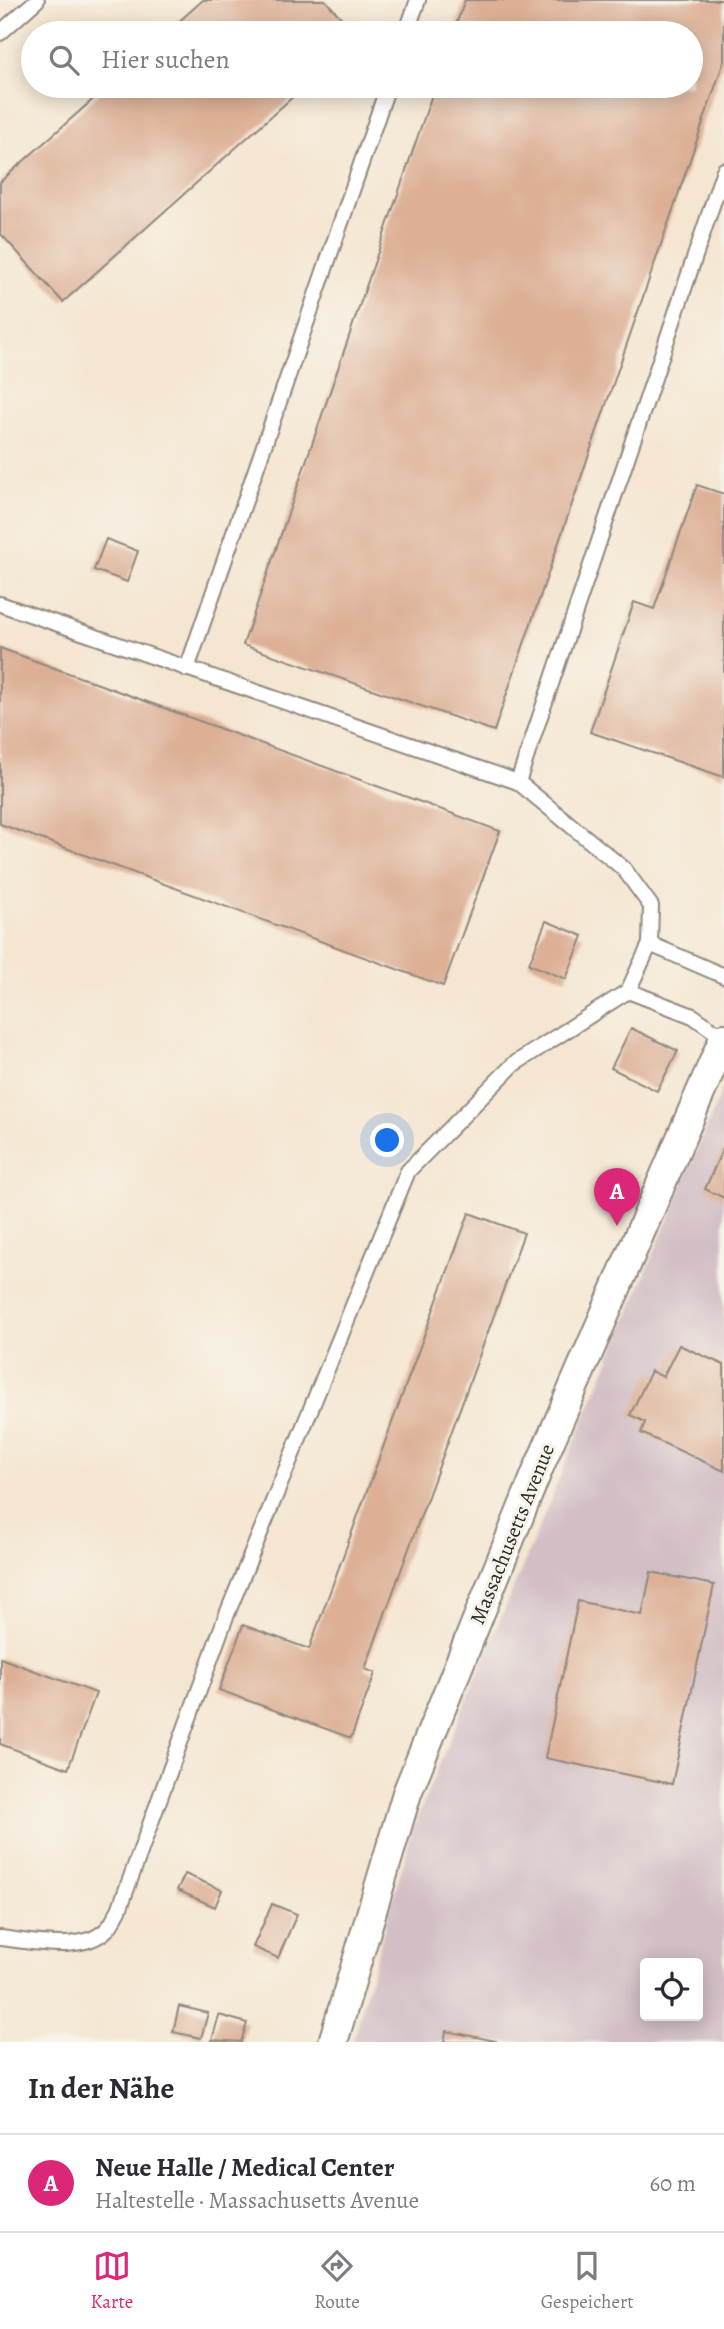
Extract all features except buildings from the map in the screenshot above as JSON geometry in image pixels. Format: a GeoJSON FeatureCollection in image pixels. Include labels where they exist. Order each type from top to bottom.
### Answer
{"type":"FeatureCollection","features":[{"type":"Feature","properties":{"kind":"street","name":"Massachusetts Avenue"},"geometry":{"type":"LineString","coordinates":[[333,2042],[407,1793],[539,1467],[724,1038]]}},
{"type":"Feature","properties":{"kind":"lane"},"geometry":{"type":"LineString","coordinates":[[0,33],[37,0]]}},
{"type":"Feature","properties":{"kind":"lane"},"geometry":{"type":"LineString","coordinates":[[411,21],[418,0]]}},
{"type":"Feature","properties":{"kind":"lane"},"geometry":{"type":"LineString","coordinates":[[187,669],[384,98]]}},
{"type":"Feature","properties":{"kind":"lane"},"geometry":{"type":"LineString","coordinates":[[518,782],[724,170]]}},
{"type":"Feature","properties":{"kind":"lane"},"geometry":{"type":"LineString","coordinates":[[0,604],[518,782],[624,869],[651,906],[650,944],[628,991],[514,1064],[408,1171],[225,1619],[119,1910],[107,1930],[84,1940],[58,1944],[0,1938]]}},
{"type":"Feature","properties":{"kind":"lane"},"geometry":{"type":"LineString","coordinates":[[650,944],[724,976]]}},
{"type":"Feature","properties":{"kind":"lane"},"geometry":{"type":"LineString","coordinates":[[628,991],[693,1016],[724,1038]]}},
{"type":"Feature","properties":{"kind":"shaded area"},"geometry":{"type":"Polygon","coordinates":[[[724,1086],[724,2042],[352,2042],[414,1825],[724,1086]]]}},
{"type":"Feature","properties":{"kind":"place","name":"Neue Halle / Medical Center"},"geometry":{"type":"Point","coordinates":[617,1226]}}]}
